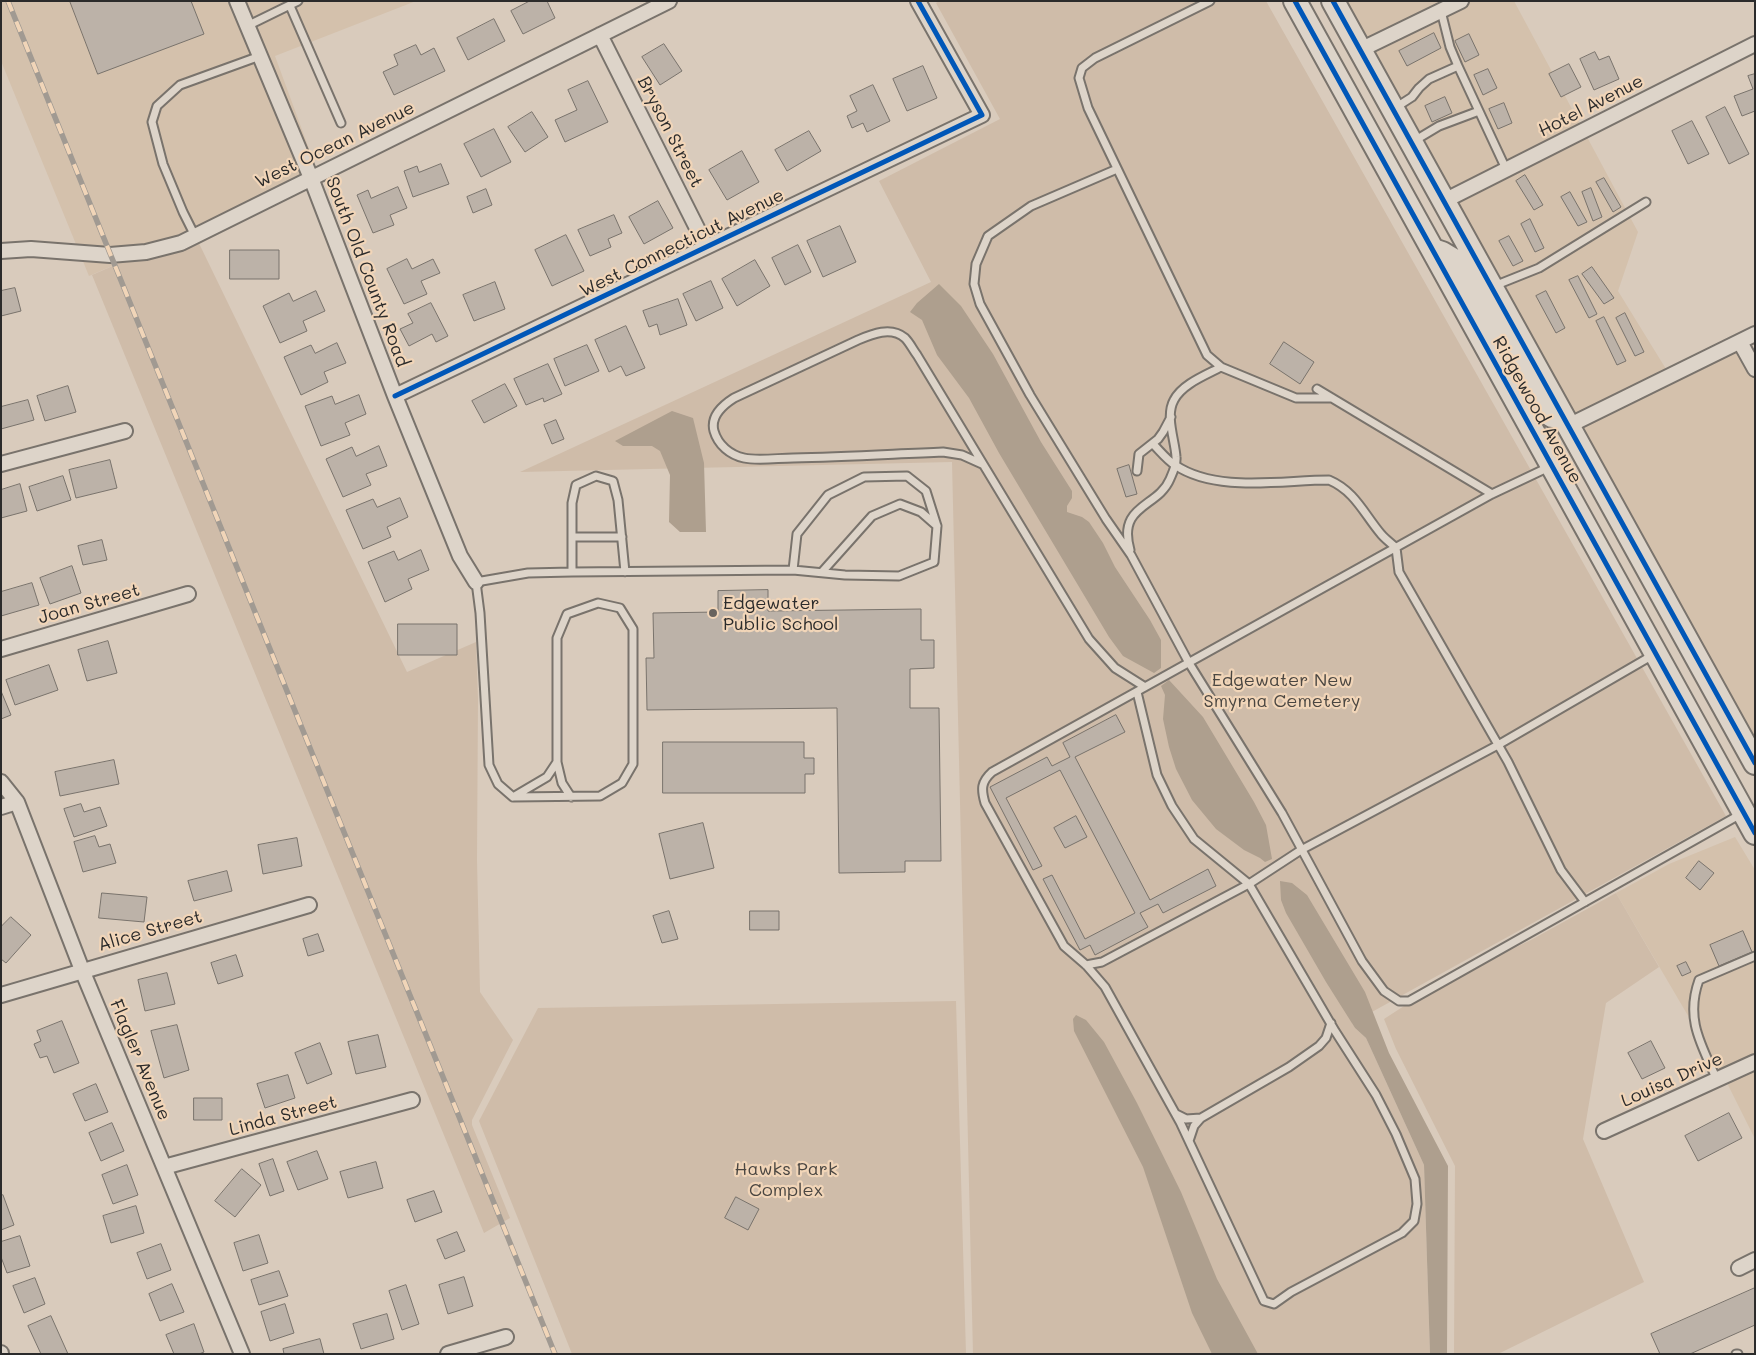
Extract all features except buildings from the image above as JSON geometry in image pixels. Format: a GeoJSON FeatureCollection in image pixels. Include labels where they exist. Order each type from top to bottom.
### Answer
{"type":"FeatureCollection","features":[{"type":"Feature","properties":{"kind":"main road","name":"Ridgewood Avenue"},"geometry":{"type":"LineString","coordinates":[[1294,1],[1751,824]]}},
{"type":"Feature","properties":{"kind":"main road","name":"Ridgewood Avenue"},"geometry":{"type":"LineString","coordinates":[[1333,1],[1755,763]]}},
{"type":"Feature","properties":{"kind":"main road"},"geometry":{"type":"LineString","coordinates":[[1433,250],[1457,262],[1538,405],[1552,416],[1565,421]]}},
{"type":"Feature","properties":{"kind":"main road"},"geometry":{"type":"LineString","coordinates":[[1552,466],[1570,470],[1580,479],[1667,631],[1671,637],[1694,654]]}},
{"type":"Feature","properties":{"kind":"street","name":"South Old County Road"},"geometry":{"type":"LineString","coordinates":[[237,1],[311,178],[395,396],[460,556],[476,582]]}},
{"type":"Feature","properties":{"kind":"street","name":"West Ocean Avenue"},"geometry":{"type":"LineString","coordinates":[[1,251],[31,249],[110,255],[146,252],[181,243],[669,1]]}},
{"type":"Feature","properties":{"kind":"street","name":"West Connecticut Avenue"},"geometry":{"type":"LineString","coordinates":[[395,396],[982,115],[918,1]]}},
{"type":"Feature","properties":{"kind":"street"},"geometry":{"type":"LineString","coordinates":[[1360,50],[1461,1]]}},
{"type":"Feature","properties":{"kind":"street","name":"Bryson Street"},"geometry":{"type":"LineString","coordinates":[[600,35],[706,246]]}},
{"type":"Feature","properties":{"kind":"street","name":"Hotel Avenue"},"geometry":{"type":"LineString","coordinates":[[1444,201],[1755,44]]}},
{"type":"Feature","properties":{"kind":"street"},"geometry":{"type":"LineString","coordinates":[[1565,421],[1755,334]]}},
{"type":"Feature","properties":{"kind":"street"},"geometry":{"type":"LineString","coordinates":[[1740,342],[1755,369]]}},
{"type":"Feature","properties":{"kind":"street"},"geometry":{"type":"LineString","coordinates":[[1,464],[125,431]]}},
{"type":"Feature","properties":{"kind":"street","name":"Joan Street"},"geometry":{"type":"LineString","coordinates":[[1,649],[188,594]]}},
{"type":"Feature","properties":{"kind":"street","name":"Flagler Avenue"},"geometry":{"type":"LineString","coordinates":[[1,782],[16,802],[82,970],[242,1354]]}},
{"type":"Feature","properties":{"kind":"street"},"geometry":{"type":"LineString","coordinates":[[1,807],[16,802]]}},
{"type":"Feature","properties":{"kind":"street","name":"Alice Street"},"geometry":{"type":"LineString","coordinates":[[1,995],[309,905]]}},
{"type":"Feature","properties":{"kind":"street","name":"Louisa Drive"},"geometry":{"type":"LineString","coordinates":[[1604,1131],[1755,1062]]}},
{"type":"Feature","properties":{"kind":"street","name":"Linda Street"},"geometry":{"type":"LineString","coordinates":[[164,1167],[412,1100]]}},
{"type":"Feature","properties":{"kind":"street"},"geometry":{"type":"LineString","coordinates":[[1738,1268],[1755,1260]]}},
{"type":"Feature","properties":{"kind":"street"},"geometry":{"type":"LineString","coordinates":[[448,1354],[506,1337]]}},
{"type":"Feature","properties":{"kind":"lane"},"geometry":{"type":"LineString","coordinates":[[247,26],[298,1]]}},
{"type":"Feature","properties":{"kind":"lane"},"geometry":{"type":"LineString","coordinates":[[1210,1],[1095,58],[1082,68],[1079,78],[1088,108],[1207,355],[1221,367],[1296,398],[1332,398]]}},
{"type":"Feature","properties":{"kind":"lane"},"geometry":{"type":"LineString","coordinates":[[290,6],[341,123]]}},
{"type":"Feature","properties":{"kind":"lane"},"geometry":{"type":"LineString","coordinates":[[1441,11],[1450,47],[1506,169]]}},
{"type":"Feature","properties":{"kind":"lane"},"geometry":{"type":"LineString","coordinates":[[195,236],[163,164],[152,122],[157,106],[180,85],[260,56]]}},
{"type":"Feature","properties":{"kind":"lane"},"geometry":{"type":"LineString","coordinates":[[1393,109],[1412,97],[1429,79],[1458,66]]}},
{"type":"Feature","properties":{"kind":"lane"},"geometry":{"type":"LineString","coordinates":[[1411,142],[1439,126],[1479,111]]}},
{"type":"Feature","properties":{"kind":"lane"},"geometry":{"type":"LineString","coordinates":[[1117,169],[1031,206],[988,236],[976,264],[974,284],[980,304],[1030,395],[1106,520],[1131,555],[1189,663],[1282,813],[1362,961],[1384,991],[1399,1001],[1410,1001],[1586,902],[1751,824]]}},
{"type":"Feature","properties":{"kind":"lane"},"geometry":{"type":"LineString","coordinates":[[1492,288],[1540,268],[1646,202]]}},
{"type":"Feature","properties":{"kind":"lane"},"geometry":{"type":"LineString","coordinates":[[982,464],[962,455],[942,452],[744,458],[729,453],[720,443],[714,430],[715,419],[720,408],[734,398],[858,340],[876,333],[890,332],[904,337],[917,355],[1089,639],[1114,668],[1145,687]]}},
{"type":"Feature","properties":{"kind":"lane"},"geometry":{"type":"LineString","coordinates":[[1131,555],[1127,539],[1128,526],[1132,517],[1138,509],[1160,493],[1169,483],[1175,466],[1176,458],[1171,417],[1173,400],[1182,390],[1221,367]]}},
{"type":"Feature","properties":{"kind":"lane"},"geometry":{"type":"LineString","coordinates":[[1317,390],[1492,494]]}},
{"type":"Feature","properties":{"kind":"lane"},"geometry":{"type":"LineString","coordinates":[[1137,471],[1139,454],[1153,444],[1163,432],[1171,417]]}},
{"type":"Feature","properties":{"kind":"lane"},"geometry":{"type":"LineString","coordinates":[[1153,444],[1175,466],[1200,477],[1221,482],[1330,480],[1350,493],[1382,536],[1396,548],[1399,572],[1498,744],[1561,870],[1586,902]]}},
{"type":"Feature","properties":{"kind":"lane"},"geometry":{"type":"LineString","coordinates":[[1137,692],[1157,775],[1172,806],[1194,839],[1249,884],[1376,1095],[1396,1134],[1415,1179],[1417,1204],[1414,1221],[1402,1233],[1291,1292],[1274,1304],[1264,1301],[1175,1114],[1105,987],[1086,965],[1064,946],[984,803],[982,784],[992,772],[1492,494],[1552,466]]}},
{"type":"Feature","properties":{"kind":"lane"},"geometry":{"type":"LineString","coordinates":[[572,572],[572,503],[576,485],[596,476],[612,482],[618,500],[625,572]]}},
{"type":"Feature","properties":{"kind":"lane"},"geometry":{"type":"LineString","coordinates":[[571,797],[562,783],[558,762],[556,638],[568,614],[598,603],[620,608],[633,629],[633,764],[622,783],[600,796],[571,797],[513,797],[498,784],[489,765],[480,613],[476,582],[528,573],[572,572],[793,570],[845,575],[899,576],[934,562],[937,526],[926,491],[907,476],[864,477],[828,495],[797,534],[793,570]]}},
{"type":"Feature","properties":{"kind":"lane"},"geometry":{"type":"LineString","coordinates":[[822,572],[872,516],[900,504],[921,512],[937,526]]}},
{"type":"Feature","properties":{"kind":"lane"},"geometry":{"type":"LineString","coordinates":[[572,537],[622,537]]}},
{"type":"Feature","properties":{"kind":"lane"},"geometry":{"type":"LineString","coordinates":[[1086,965],[1102,962],[1249,884],[1302,850],[1498,744],[1656,654]]}},
{"type":"Feature","properties":{"kind":"lane"},"geometry":{"type":"LineString","coordinates":[[513,797],[547,777],[558,762]]}},
{"type":"Feature","properties":{"kind":"lane"},"geometry":{"type":"LineString","coordinates":[[1717,1080],[1702,1047],[1692,1016],[1694,996],[1699,980],[1755,956]]}},
{"type":"Feature","properties":{"kind":"lane"},"geometry":{"type":"LineString","coordinates":[[1100,982],[1102,962]]}},
{"type":"Feature","properties":{"kind":"lane"},"geometry":{"type":"LineString","coordinates":[[1189,1142],[1194,1126],[1201,1118],[1289,1067],[1319,1046],[1326,1038],[1331,1023]]}},
{"type":"Feature","properties":{"kind":"lane"},"geometry":{"type":"LineString","coordinates":[[1175,1114],[1186,1118],[1201,1118]]}},
{"type":"Feature","properties":{"kind":"shaded area"},"geometry":{"type":"Polygon","coordinates":[[[1,1],[416,1],[275,56],[319,176],[89,276],[1,61],[1,1]]]}},
{"type":"Feature","properties":{"kind":"shaded area"},"geometry":{"type":"Polygon","coordinates":[[[1343,1],[1514,1],[1638,232],[1618,291],[1666,369],[1733,336],[1755,375],[1755,745],[1704,654],[1706,651],[1700,647],[1571,413],[1571,407],[1567,407],[1343,1]]]}},
{"type":"Feature","properties":{"kind":"shaded area"},"geometry":{"type":"Polygon","coordinates":[[[939,284],[961,306],[993,354],[1041,442],[1072,491],[1072,498],[1067,506],[1067,512],[1082,517],[1089,522],[1103,543],[1115,567],[1150,620],[1161,640],[1161,668],[1154,673],[1123,656],[1109,637],[999,453],[969,398],[937,355],[922,320],[910,312],[917,303],[939,284]]]}},
{"type":"Feature","properties":{"kind":"shaded area"},"geometry":{"type":"Polygon","coordinates":[[[672,411],[693,418],[704,463],[706,532],[680,532],[669,522],[670,475],[660,451],[652,446],[623,446],[615,441],[672,411]]]}},
{"type":"Feature","properties":{"kind":"shaded area"},"geometry":{"type":"Polygon","coordinates":[[[1169,680],[1203,717],[1254,802],[1266,825],[1272,859],[1265,862],[1244,850],[1216,829],[1192,800],[1176,769],[1163,719],[1165,695],[1161,686],[1169,680]]]}},
{"type":"Feature","properties":{"kind":"shaded area"},"geometry":{"type":"Polygon","coordinates":[[[1735,837],[1755,870],[1755,1139],[1724,1077],[1616,893],[1669,864],[1735,837]]]}},
{"type":"Feature","properties":{"kind":"shaded area"},"geometry":{"type":"Polygon","coordinates":[[[1280,881],[1292,883],[1307,895],[1365,992],[1389,1053],[1448,1166],[1447,1354],[1430,1354],[1424,1165],[1366,1038],[1355,1028],[1286,913],[1281,900],[1280,881]]]}},
{"type":"Feature","properties":{"kind":"shaded area"},"geometry":{"type":"Polygon","coordinates":[[[1076,1015],[1086,1020],[1104,1042],[1137,1103],[1181,1192],[1217,1279],[1258,1354],[1212,1354],[1192,1313],[1143,1167],[1074,1031],[1073,1019],[1076,1015]]]}},
{"type":"Feature","properties":{"kind":"green space","name":"Edgewater New Smyrna Cemetery"},"geometry":{"type":"Polygon","coordinates":[[[939,1],[1266,1],[1726,816],[1352,1023],[1366,1038],[1424,1165],[1430,1354],[973,1354],[952,462],[520,472],[931,282],[879,181],[1000,119],[936,3],[939,1]]]}},
{"type":"Feature","properties":{"kind":"green space"},"geometry":{"type":"Polygon","coordinates":[[[193,231],[407,672],[476,642],[480,992],[513,1040],[472,1120],[472,1125],[510,1218],[484,1233],[92,275],[193,231]]]}},
{"type":"Feature","properties":{"kind":"green space"},"geometry":{"type":"Polygon","coordinates":[[[1616,893],[1659,967],[1606,1003],[1583,1139],[1644,1282],[1498,1354],[1454,1354],[1455,1166],[1396,1049],[1384,1019],[1438,984],[1531,940],[1616,893]]]}},
{"type":"Feature","properties":{"kind":"green space","name":"Hawks Park Complex"},"geometry":{"type":"Polygon","coordinates":[[[956,1001],[966,1354],[572,1354],[479,1121],[538,1008],[956,1001]]]}},
{"type":"Feature","properties":{"kind":"railway"},"geometry":{"type":"LineString","coordinates":[[8,1],[555,1354]]}},
{"type":"Feature","properties":{"kind":"cycle path"},"geometry":{"type":"LineString","coordinates":[[395,396],[982,115],[918,1]]}},
{"type":"Feature","properties":{"kind":"cycle path"},"geometry":{"type":"LineString","coordinates":[[1295,1],[1755,833]]}},
{"type":"Feature","properties":{"kind":"cycle path"},"geometry":{"type":"LineString","coordinates":[[1333,1],[1755,763]]}},
{"type":"Feature","properties":{"kind":"place","name":"Edgewater Public School"},"geometry":{"type":"Point","coordinates":[713,613]}}]}
